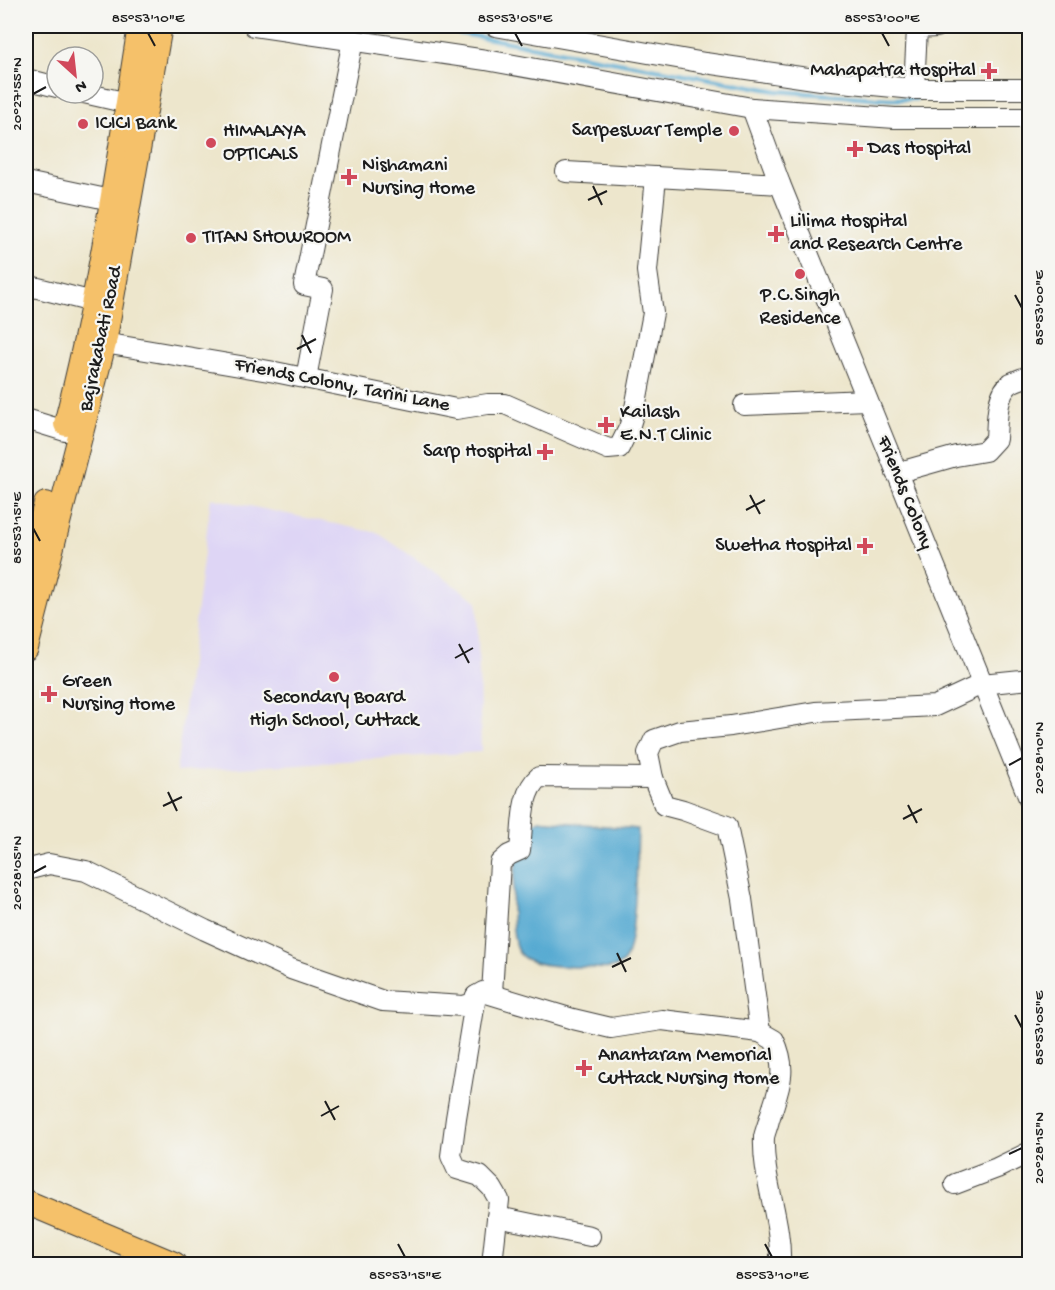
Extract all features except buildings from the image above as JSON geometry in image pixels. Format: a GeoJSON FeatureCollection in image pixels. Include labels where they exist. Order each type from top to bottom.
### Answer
{"type":"FeatureCollection","features":[{"type":"Feature","properties":{"kind":"main road","name":"Bajrakabati Road"},"geometry":{"type":"LineString","coordinates":[[26,577],[65,431],[93,302],[140,26]]}},
{"type":"Feature","properties":{"kind":"main road","name":"Bajrakabati Road"},"geometry":{"type":"LineString","coordinates":[[26,648],[104,343],[160,26]]}},
{"type":"Feature","properties":{"kind":"main road"},"geometry":{"type":"LineString","coordinates":[[26,1202],[174,1264]]}},
{"type":"Feature","properties":{"kind":"street"},"geometry":{"type":"LineString","coordinates":[[254,26],[486,60],[752,108],[895,118],[1029,118]]}},
{"type":"Feature","properties":{"kind":"street"},"geometry":{"type":"LineString","coordinates":[[495,26],[539,29],[705,63],[821,80],[914,89],[1029,89]]}},
{"type":"Feature","properties":{"kind":"street"},"geometry":{"type":"LineString","coordinates":[[914,89],[917,28],[937,26]]}},
{"type":"Feature","properties":{"kind":"street"},"geometry":{"type":"LineString","coordinates":[[306,378],[323,289],[304,285],[353,40]]}},
{"type":"Feature","properties":{"kind":"street"},"geometry":{"type":"LineString","coordinates":[[26,79],[45,84]]}},
{"type":"Feature","properties":{"kind":"street"},"geometry":{"type":"LineString","coordinates":[[105,98],[128,104]]}},
{"type":"Feature","properties":{"kind":"street","name":"Friends Colony"},"geometry":{"type":"LineString","coordinates":[[752,108],[780,184],[1029,801]]}},
{"type":"Feature","properties":{"kind":"street"},"geometry":{"type":"LineString","coordinates":[[566,172],[780,184]]}},
{"type":"Feature","properties":{"kind":"street","name":"Friends Colony, Tarini Lane"},"geometry":{"type":"LineString","coordinates":[[104,343],[306,378],[456,409],[505,404],[608,449],[618,448],[629,428],[653,313],[647,271],[656,177]]}},
{"type":"Feature","properties":{"kind":"street"},"geometry":{"type":"LineString","coordinates":[[26,182],[111,200]]}},
{"type":"Feature","properties":{"kind":"street"},"geometry":{"type":"LineString","coordinates":[[26,285],[93,302]]}},
{"type":"Feature","properties":{"kind":"street"},"geometry":{"type":"LineString","coordinates":[[896,472],[985,451],[996,439],[997,418],[1003,394],[1009,384],[1029,375]]}},
{"type":"Feature","properties":{"kind":"street"},"geometry":{"type":"LineString","coordinates":[[744,405],[867,400]]}},
{"type":"Feature","properties":{"kind":"street"},"geometry":{"type":"LineString","coordinates":[[26,419],[65,431]]}},
{"type":"Feature","properties":{"kind":"street"},"geometry":{"type":"LineString","coordinates":[[760,1032],[741,899],[727,826],[664,805],[652,778],[648,753],[654,740],[680,731],[731,726],[815,712],[935,706],[982,684],[1029,679]]}},
{"type":"Feature","properties":{"kind":"street"},"geometry":{"type":"LineString","coordinates":[[492,1264],[499,1200],[492,1188],[480,1176],[457,1169],[451,1156],[484,995],[500,863],[509,855],[520,850],[528,791],[539,777],[652,778]]}},
{"type":"Feature","properties":{"kind":"street"},"geometry":{"type":"LineString","coordinates":[[26,870],[49,864],[86,871],[205,930],[291,969],[383,1001],[464,1006],[484,995]]}},
{"type":"Feature","properties":{"kind":"street"},"geometry":{"type":"LineString","coordinates":[[484,995],[611,1028],[662,1020],[760,1032],[774,1040],[782,1068],[782,1084],[764,1136],[768,1179],[778,1221],[780,1264]]}},
{"type":"Feature","properties":{"kind":"street"},"geometry":{"type":"LineString","coordinates":[[955,1184],[997,1168],[1029,1152]]}},
{"type":"Feature","properties":{"kind":"street"},"geometry":{"type":"LineString","coordinates":[[497,1217],[590,1236]]}},
{"type":"Feature","properties":{"kind":"shaded area","name":"Secondary Board High School, Cuttack"},"geometry":{"type":"Polygon","coordinates":[[[211,498],[378,533],[477,601],[481,752],[176,772],[211,498]]]}},
{"type":"Feature","properties":{"kind":"water"},"geometry":{"type":"Polygon","coordinates":[[[539,820],[638,829],[631,937],[624,961],[616,967],[540,964],[524,958],[519,953],[515,943],[512,909],[515,870],[523,837],[529,827],[539,820]]]}},
{"type":"Feature","properties":{"kind":"waterway"},"geometry":{"type":"LineString","coordinates":[[420,26],[777,91],[916,99]]}},
{"type":"Feature","properties":{"kind":"place","name":"Mahapatra Hospital"},"geometry":{"type":"Point","coordinates":[989,71]}},
{"type":"Feature","properties":{"kind":"place","name":"ICICI Bank"},"geometry":{"type":"Point","coordinates":[83,124]}},
{"type":"Feature","properties":{"kind":"place","name":"Sarpeswar Temple"},"geometry":{"type":"Point","coordinates":[734,131]}},
{"type":"Feature","properties":{"kind":"place","name":"HIMALAYA OPTICALS"},"geometry":{"type":"Point","coordinates":[211,143]}},
{"type":"Feature","properties":{"kind":"place","name":"Das Hospital"},"geometry":{"type":"Point","coordinates":[855,149]}},
{"type":"Feature","properties":{"kind":"place","name":"Nishamani Nursing Home"},"geometry":{"type":"Point","coordinates":[349,177]}},
{"type":"Feature","properties":{"kind":"place","name":"Lilima Hospital and Research Centre"},"geometry":{"type":"Point","coordinates":[776,234]}},
{"type":"Feature","properties":{"kind":"place","name":"TITAN SHOWROOM"},"geometry":{"type":"Point","coordinates":[191,238]}},
{"type":"Feature","properties":{"kind":"place","name":"P.C.Singh Residence"},"geometry":{"type":"Point","coordinates":[800,274]}},
{"type":"Feature","properties":{"kind":"place","name":"Kailash E.N.T Clinic"},"geometry":{"type":"Point","coordinates":[606,425]}},
{"type":"Feature","properties":{"kind":"place","name":"Sarp Hospital"},"geometry":{"type":"Point","coordinates":[545,452]}},
{"type":"Feature","properties":{"kind":"place","name":"Swetha Hospital"},"geometry":{"type":"Point","coordinates":[865,546]}},
{"type":"Feature","properties":{"kind":"place","name":"Secondary Board High School, Cuttack"},"geometry":{"type":"Point","coordinates":[334,677]}},
{"type":"Feature","properties":{"kind":"place","name":"Green Nursing Home"},"geometry":{"type":"Point","coordinates":[49,694]}},
{"type":"Feature","properties":{"kind":"place","name":"Anantaram Memorial Cuttack Nursing Home"},"geometry":{"type":"Point","coordinates":[584,1068]}}]}
